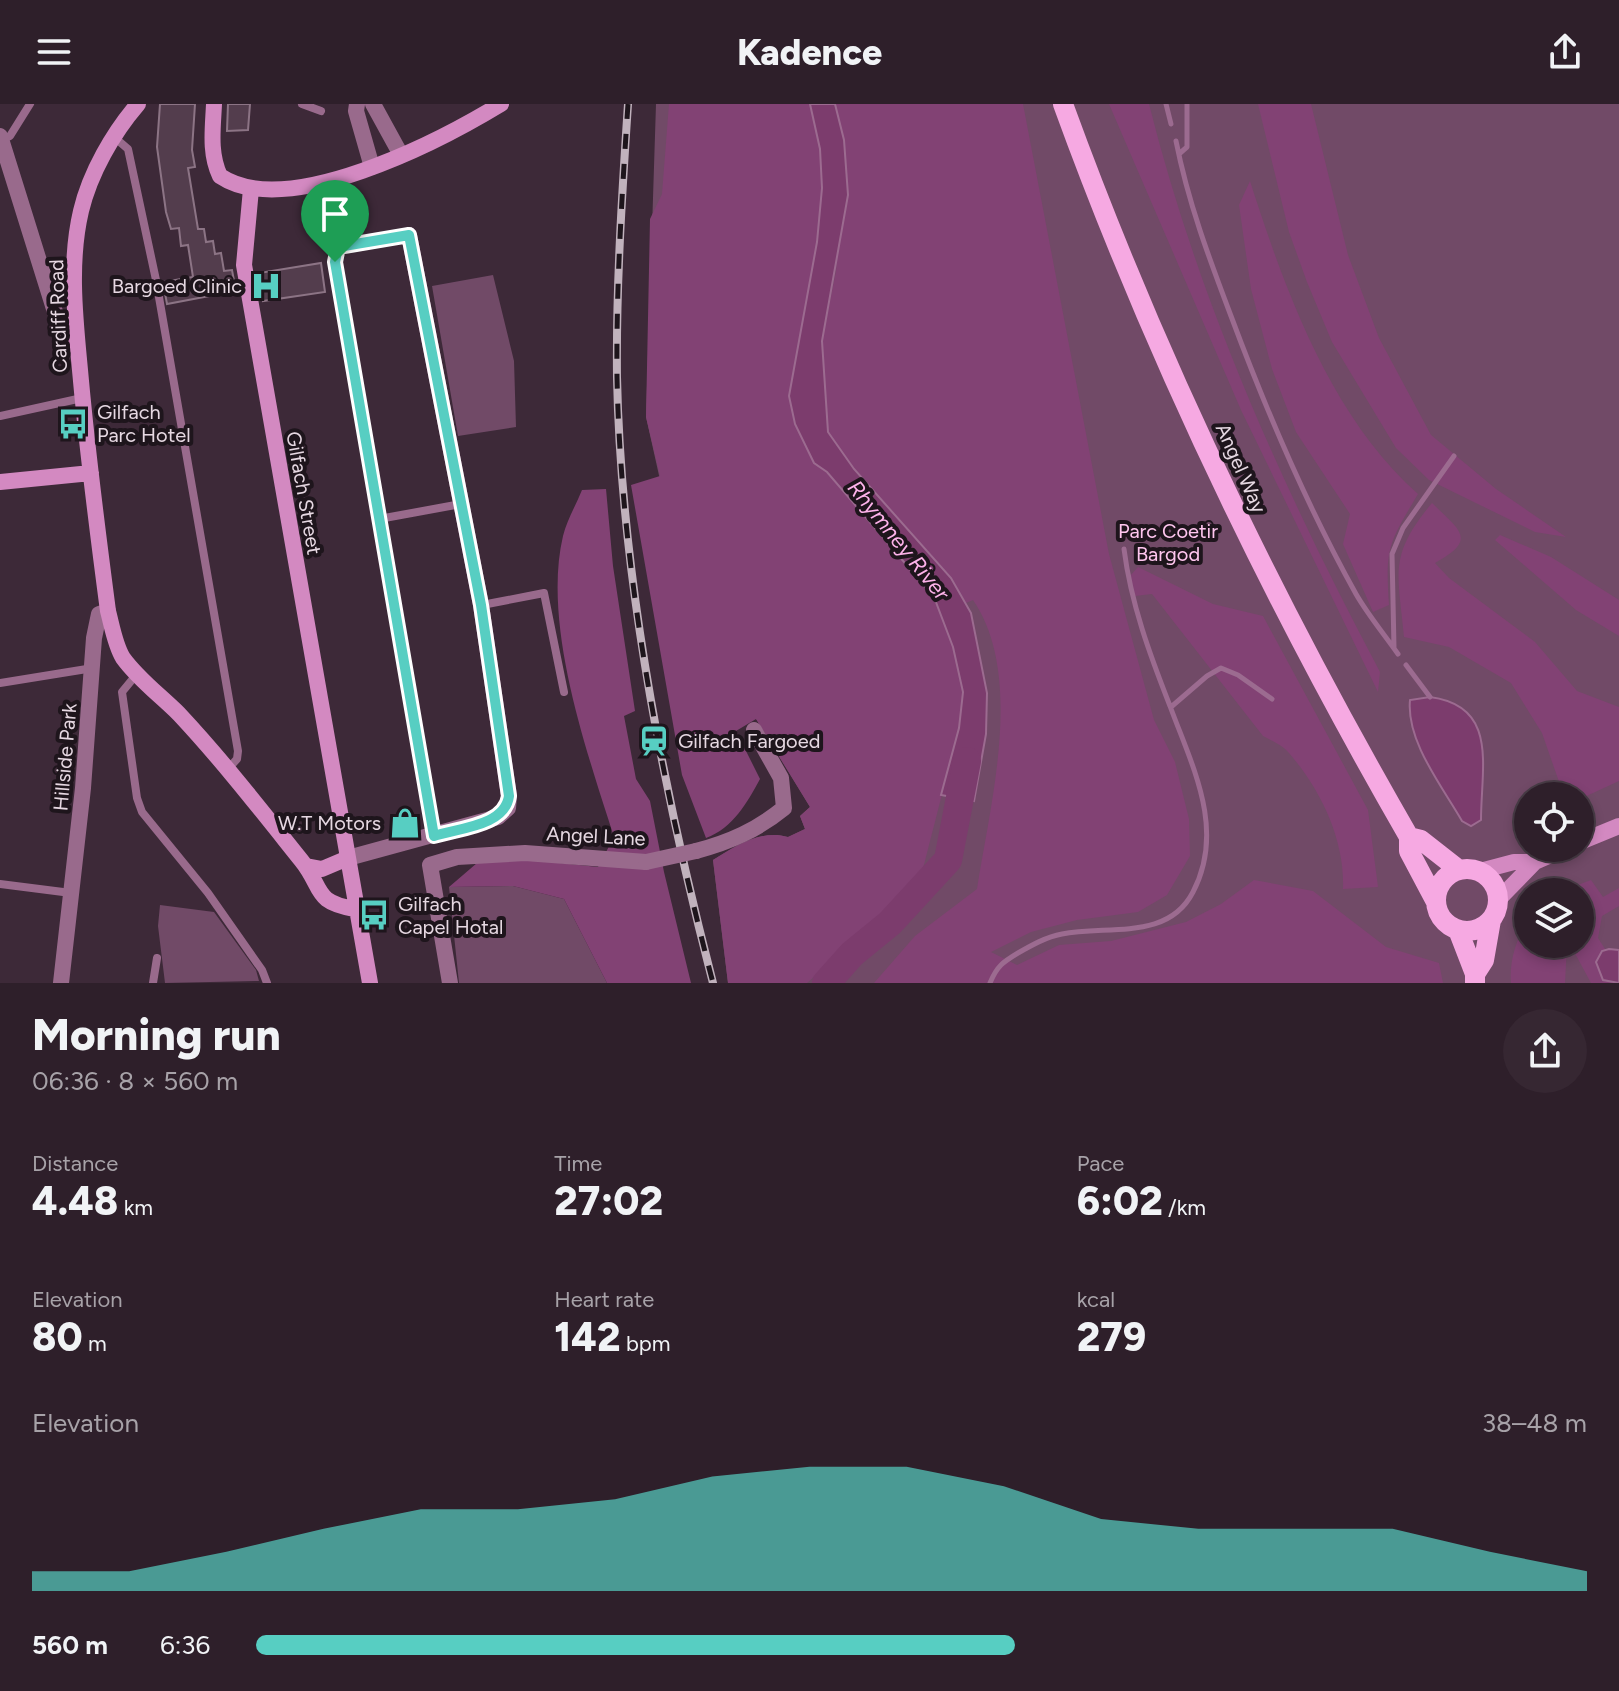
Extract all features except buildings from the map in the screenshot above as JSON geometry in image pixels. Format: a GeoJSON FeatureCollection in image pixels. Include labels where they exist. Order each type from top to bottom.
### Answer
{"type":"FeatureCollection","features":[{"type":"Feature","properties":{"kind":"main road","name":"Angel Way"},"geometry":{"type":"LineString","coordinates":[[1063,104],[1138,299],[1240,524],[1354,743],[1409,837],[1409,851],[1435,900]]}},
{"type":"Feature","properties":{"kind":"main road","name":"Angel Way"},"geometry":{"type":"LineString","coordinates":[[1409,837],[1421,840],[1458,869]]}},
{"type":"Feature","properties":{"kind":"main road"},"geometry":{"type":"LineString","coordinates":[[1475,979],[1484,960],[1498,900],[1493,883],[1480,871],[1458,869],[1441,881],[1435,900],[1442,919],[1458,930],[1476,930],[1491,920]]}},
{"type":"Feature","properties":{"kind":"main road"},"geometry":{"type":"LineString","coordinates":[[1458,930],[1475,979]]}},
{"type":"Feature","properties":{"kind":"street","name":"Cardiff Road"},"geometry":{"type":"LineString","coordinates":[[108,611],[82,398],[76,335],[75,265],[80,211],[94,175],[114,137],[138,104]]}},
{"type":"Feature","properties":{"kind":"street"},"geometry":{"type":"LineString","coordinates":[[214,104],[215,165],[220,176],[251,189],[281,190],[331,180],[372,167],[501,104]]}},
{"type":"Feature","properties":{"kind":"street"},"geometry":{"type":"LineString","coordinates":[[357,104],[356,111],[372,167]]}},
{"type":"Feature","properties":{"kind":"street"},"geometry":{"type":"LineString","coordinates":[[373,104],[401,155]]}},
{"type":"Feature","properties":{"kind":"street"},"geometry":{"type":"LineString","coordinates":[[1,138],[60,328],[68,336],[76,335]]}},
{"type":"Feature","properties":{"kind":"street","name":"Gilfach Street"},"geometry":{"type":"LineString","coordinates":[[251,189],[244,265],[370,983]]}},
{"type":"Feature","properties":{"kind":"street"},"geometry":{"type":"LineString","coordinates":[[306,866],[322,869],[348,858],[498,817],[508,808],[509,796],[481,605],[409,235]]}},
{"type":"Feature","properties":{"kind":"street"},"geometry":{"type":"LineString","coordinates":[[0,482],[91,473]]}},
{"type":"Feature","properties":{"kind":"street"},"geometry":{"type":"LineString","coordinates":[[108,611],[120,653],[136,675],[177,712],[228,769],[306,866],[322,896],[333,906],[355,909]]}},
{"type":"Feature","properties":{"kind":"street","name":"Hillside Park"},"geometry":{"type":"LineString","coordinates":[[61,983],[94,638],[99,614],[108,611]]}},
{"type":"Feature","properties":{"kind":"street","name":"Angel Lane"},"geometry":{"type":"LineString","coordinates":[[450,983],[430,865],[457,857],[525,853],[646,862],[722,844],[760,827],[784,808],[781,778],[754,730]]}},
{"type":"Feature","properties":{"kind":"street"},"geometry":{"type":"LineString","coordinates":[[1594,836],[1619,826]]}},
{"type":"Feature","properties":{"kind":"street"},"geometry":{"type":"LineString","coordinates":[[1480,871],[1514,862]]}},
{"type":"Feature","properties":{"kind":"street"},"geometry":{"type":"LineString","coordinates":[[1498,900],[1535,862]]}},
{"type":"Feature","properties":{"kind":"lane"},"geometry":{"type":"LineString","coordinates":[[1,138],[10,136],[30,104]]}},
{"type":"Feature","properties":{"kind":"lane"},"geometry":{"type":"LineString","coordinates":[[302,104],[321,111]]}},
{"type":"Feature","properties":{"kind":"lane"},"geometry":{"type":"LineString","coordinates":[[114,137],[128,149],[156,280],[238,751],[237,759],[228,769]]}},
{"type":"Feature","properties":{"kind":"lane"},"geometry":{"type":"LineString","coordinates":[[409,235],[338,247],[335,262],[434,836]]}},
{"type":"Feature","properties":{"kind":"lane"},"geometry":{"type":"LineString","coordinates":[[0,416],[82,398]]}},
{"type":"Feature","properties":{"kind":"lane"},"geometry":{"type":"LineString","coordinates":[[379,519],[461,504]]}},
{"type":"Feature","properties":{"kind":"lane"},"geometry":{"type":"LineString","coordinates":[[481,605],[544,593],[564,692]]}},
{"type":"Feature","properties":{"kind":"lane"},"geometry":{"type":"LineString","coordinates":[[0,683],[93,668]]}},
{"type":"Feature","properties":{"kind":"lane"},"geometry":{"type":"LineString","coordinates":[[136,675],[122,692],[137,798],[142,812],[208,893],[262,970],[267,983]]}},
{"type":"Feature","properties":{"kind":"lane"},"geometry":{"type":"LineString","coordinates":[[0,884],[71,893]]}},
{"type":"Feature","properties":{"kind":"lane"},"geometry":{"type":"LineString","coordinates":[[153,983],[157,958]]}},
{"type":"Feature","properties":{"kind":"green space","name":"Parc Coetir Bargod"},"geometry":{"type":"Polygon","coordinates":[[[656,104],[1619,104],[1619,983],[728,983],[713,860],[749,840],[768,835],[788,837],[805,829],[800,816],[810,807],[722,663],[662,489],[646,417],[656,104]]]}},
{"type":"Feature","properties":{"kind":"green space"},"geometry":{"type":"Polygon","coordinates":[[[493,275],[514,361],[516,427],[458,436],[432,286],[493,275]]]}},
{"type":"Feature","properties":{"kind":"green space"},"geometry":{"type":"Polygon","coordinates":[[[513,886],[564,899],[607,983],[459,983],[449,887],[513,886]]]}},
{"type":"Feature","properties":{"kind":"green space"},"geometry":{"type":"Polygon","coordinates":[[[160,905],[214,912],[256,970],[259,981],[165,983],[158,926],[160,905]]]}},
{"type":"Feature","properties":{"kind":"shaded area"},"geometry":{"type":"Polygon","coordinates":[[[669,104],[810,104],[820,149],[822,188],[817,242],[789,396],[795,424],[814,463],[827,472],[934,597],[953,647],[963,692],[959,728],[919,884],[807,983],[728,983],[713,860],[749,840],[768,835],[788,837],[805,829],[800,816],[810,807],[756,719],[736,731],[760,779],[732,821],[706,838],[682,775],[631,485],[660,476],[646,417],[650,219],[662,194],[669,104]]]}},
{"type":"Feature","properties":{"kind":"shaded area"},"geometry":{"type":"Polygon","coordinates":[[[835,104],[1023,104],[1109,554],[1154,720],[1175,762],[1189,819],[1190,856],[1167,895],[1138,912],[1077,920],[1031,932],[991,952],[1017,965],[1059,945],[1111,941],[1186,922],[1221,904],[1254,880],[1313,891],[1386,947],[1439,963],[1443,983],[874,983],[915,936],[977,889],[995,780],[1001,702],[989,631],[973,600],[966,603],[951,578],[854,469],[828,432],[822,341],[836,271],[844,140],[835,104]]]}},
{"type":"Feature","properties":{"kind":"shaded area"},"geometry":{"type":"Polygon","coordinates":[[[1109,104],[1149,104],[1193,251],[1247,395],[1310,535],[1380,672],[1378,692],[1241,410],[1109,104]]]}},
{"type":"Feature","properties":{"kind":"shaded area"},"geometry":{"type":"Polygon","coordinates":[[[1258,104],[1311,104],[1348,255],[1379,338],[1431,435],[1496,489],[1566,537],[1535,532],[1429,480],[1396,448],[1332,342],[1307,282],[1289,232],[1258,104]]]}},
{"type":"Feature","properties":{"kind":"shaded area"},"geometry":{"type":"Polygon","coordinates":[[[1250,181],[1295,307],[1335,389],[1387,463],[1418,494],[1391,546],[1389,605],[1373,612],[1343,544],[1350,514],[1296,432],[1272,369],[1251,289],[1239,205],[1250,181]]]}},
{"type":"Feature","properties":{"kind":"shaded area"},"geometry":{"type":"Polygon","coordinates":[[[606,489],[613,566],[635,711],[624,716],[636,779],[650,801],[691,983],[607,983],[564,899],[513,886],[449,887],[477,863],[522,859],[598,867],[614,837],[570,688],[558,609],[558,571],[567,524],[582,490],[606,489]]]}},
{"type":"Feature","properties":{"kind":"shaded area"},"geometry":{"type":"Polygon","coordinates":[[[1432,503],[1456,528],[1461,541],[1449,555],[1435,563],[1449,578],[1535,642],[1577,691],[1619,707],[1619,781],[1594,793],[1594,782],[1559,782],[1542,733],[1511,683],[1449,647],[1404,637],[1399,566],[1408,537],[1432,503]]]}},
{"type":"Feature","properties":{"kind":"shaded area"},"geometry":{"type":"Polygon","coordinates":[[[1500,535],[1551,557],[1619,600],[1619,636],[1576,610],[1495,540],[1500,535]]]}},
{"type":"Feature","properties":{"kind":"shaded area"},"geometry":{"type":"Polygon","coordinates":[[[1138,567],[1213,604],[1263,616],[1368,810],[1378,887],[1343,889],[1340,852],[1329,816],[1301,767],[1287,750],[1263,736],[1152,594],[1135,596],[1130,576],[1138,567]]]}},
{"type":"Feature","properties":{"kind":"shaded area"},"geometry":{"type":"Polygon","coordinates":[[[1594,884],[1603,897],[1619,888],[1619,906],[1602,916],[1598,938],[1619,971],[1619,983],[1591,983],[1578,958],[1594,958],[1594,884]]]}},
{"type":"Feature","properties":{"kind":"shaded area"},"geometry":{"type":"Polygon","coordinates":[[[1514,951],[1514,958],[1566,958],[1565,983],[1511,983],[1514,951]]]}},
{"type":"Feature","properties":{"kind":"water"},"geometry":{"type":"Polygon","coordinates":[[[810,104],[835,104],[844,140],[848,195],[822,341],[828,432],[854,469],[951,578],[971,613],[987,693],[986,734],[974,801],[941,795],[959,728],[963,692],[953,647],[934,597],[827,472],[814,463],[795,424],[789,396],[817,242],[822,188],[820,149],[810,104]]]}},
{"type":"Feature","properties":{"kind":"water"},"geometry":{"type":"Polygon","coordinates":[[[1430,697],[1452,703],[1467,713],[1476,726],[1483,760],[1481,820],[1471,826],[1462,821],[1419,747],[1410,716],[1410,700],[1430,697]]]}},
{"type":"Feature","properties":{"kind":"water"},"geometry":{"type":"Polygon","coordinates":[[[1619,950],[1619,983],[1603,980],[1596,962],[1602,951],[1619,950]]]}},
{"type":"Feature","properties":{"kind":"waterway"},"geometry":{"type":"LineString","coordinates":[[1166,104],[1171,124]]}},
{"type":"Feature","properties":{"kind":"waterway"},"geometry":{"type":"LineString","coordinates":[[1179,154],[1187,147],[1187,104]]}},
{"type":"Feature","properties":{"kind":"waterway"},"geometry":{"type":"LineString","coordinates":[[1176,141],[1207,251],[1273,422],[1338,561],[1361,602],[1398,654]]}},
{"type":"Feature","properties":{"kind":"waterway"},"geometry":{"type":"LineString","coordinates":[[1394,648],[1392,554],[1403,528],[1454,456]]}},
{"type":"Feature","properties":{"kind":"waterway"},"geometry":{"type":"LineString","coordinates":[[990,983],[1004,962],[1050,937],[1135,928],[1168,918],[1182,908],[1193,892],[1202,868],[1206,845],[1202,798],[1142,629],[1124,549]]}},
{"type":"Feature","properties":{"kind":"waterway"},"geometry":{"type":"LineString","coordinates":[[1406,665],[1430,697]]}},
{"type":"Feature","properties":{"kind":"waterway"},"geometry":{"type":"LineString","coordinates":[[1171,707],[1221,668],[1238,675],[1272,699]]}},
{"type":"Feature","properties":{"kind":"waterway","name":"Rhymney River"},"geometry":{"type":"LineString","coordinates":[[826,983],[852,954],[890,923],[948,860],[967,761]]}},
{"type":"Feature","properties":{"kind":"railway"},"geometry":{"type":"LineString","coordinates":[[628,104],[617,343],[620,453],[627,529],[636,606],[662,759],[713,983]]}},
{"type":"Feature","properties":{"kind":"place","name":"Bargoed Clinic"},"geometry":{"type":"Point","coordinates":[266,286]}},
{"type":"Feature","properties":{"kind":"place","name":"Gilfach Parc Hotel"},"geometry":{"type":"Point","coordinates":[73,424]}},
{"type":"Feature","properties":{"kind":"place","name":"Gilfach Fargoed"},"geometry":{"type":"Point","coordinates":[654,741]}},
{"type":"Feature","properties":{"kind":"place","name":"W.T Motors"},"geometry":{"type":"Point","coordinates":[405,823]}},
{"type":"Feature","properties":{"kind":"place","name":"Gilfach Capel Hotal"},"geometry":{"type":"Point","coordinates":[374,915]}},
{"type":"Feature","properties":{"kind":"route"},"geometry":{"type":"LineString","coordinates":[[409,235],[481,605],[509,796],[508,808],[498,817],[434,836],[397,625],[335,262],[338,247],[409,235]]}}]}
